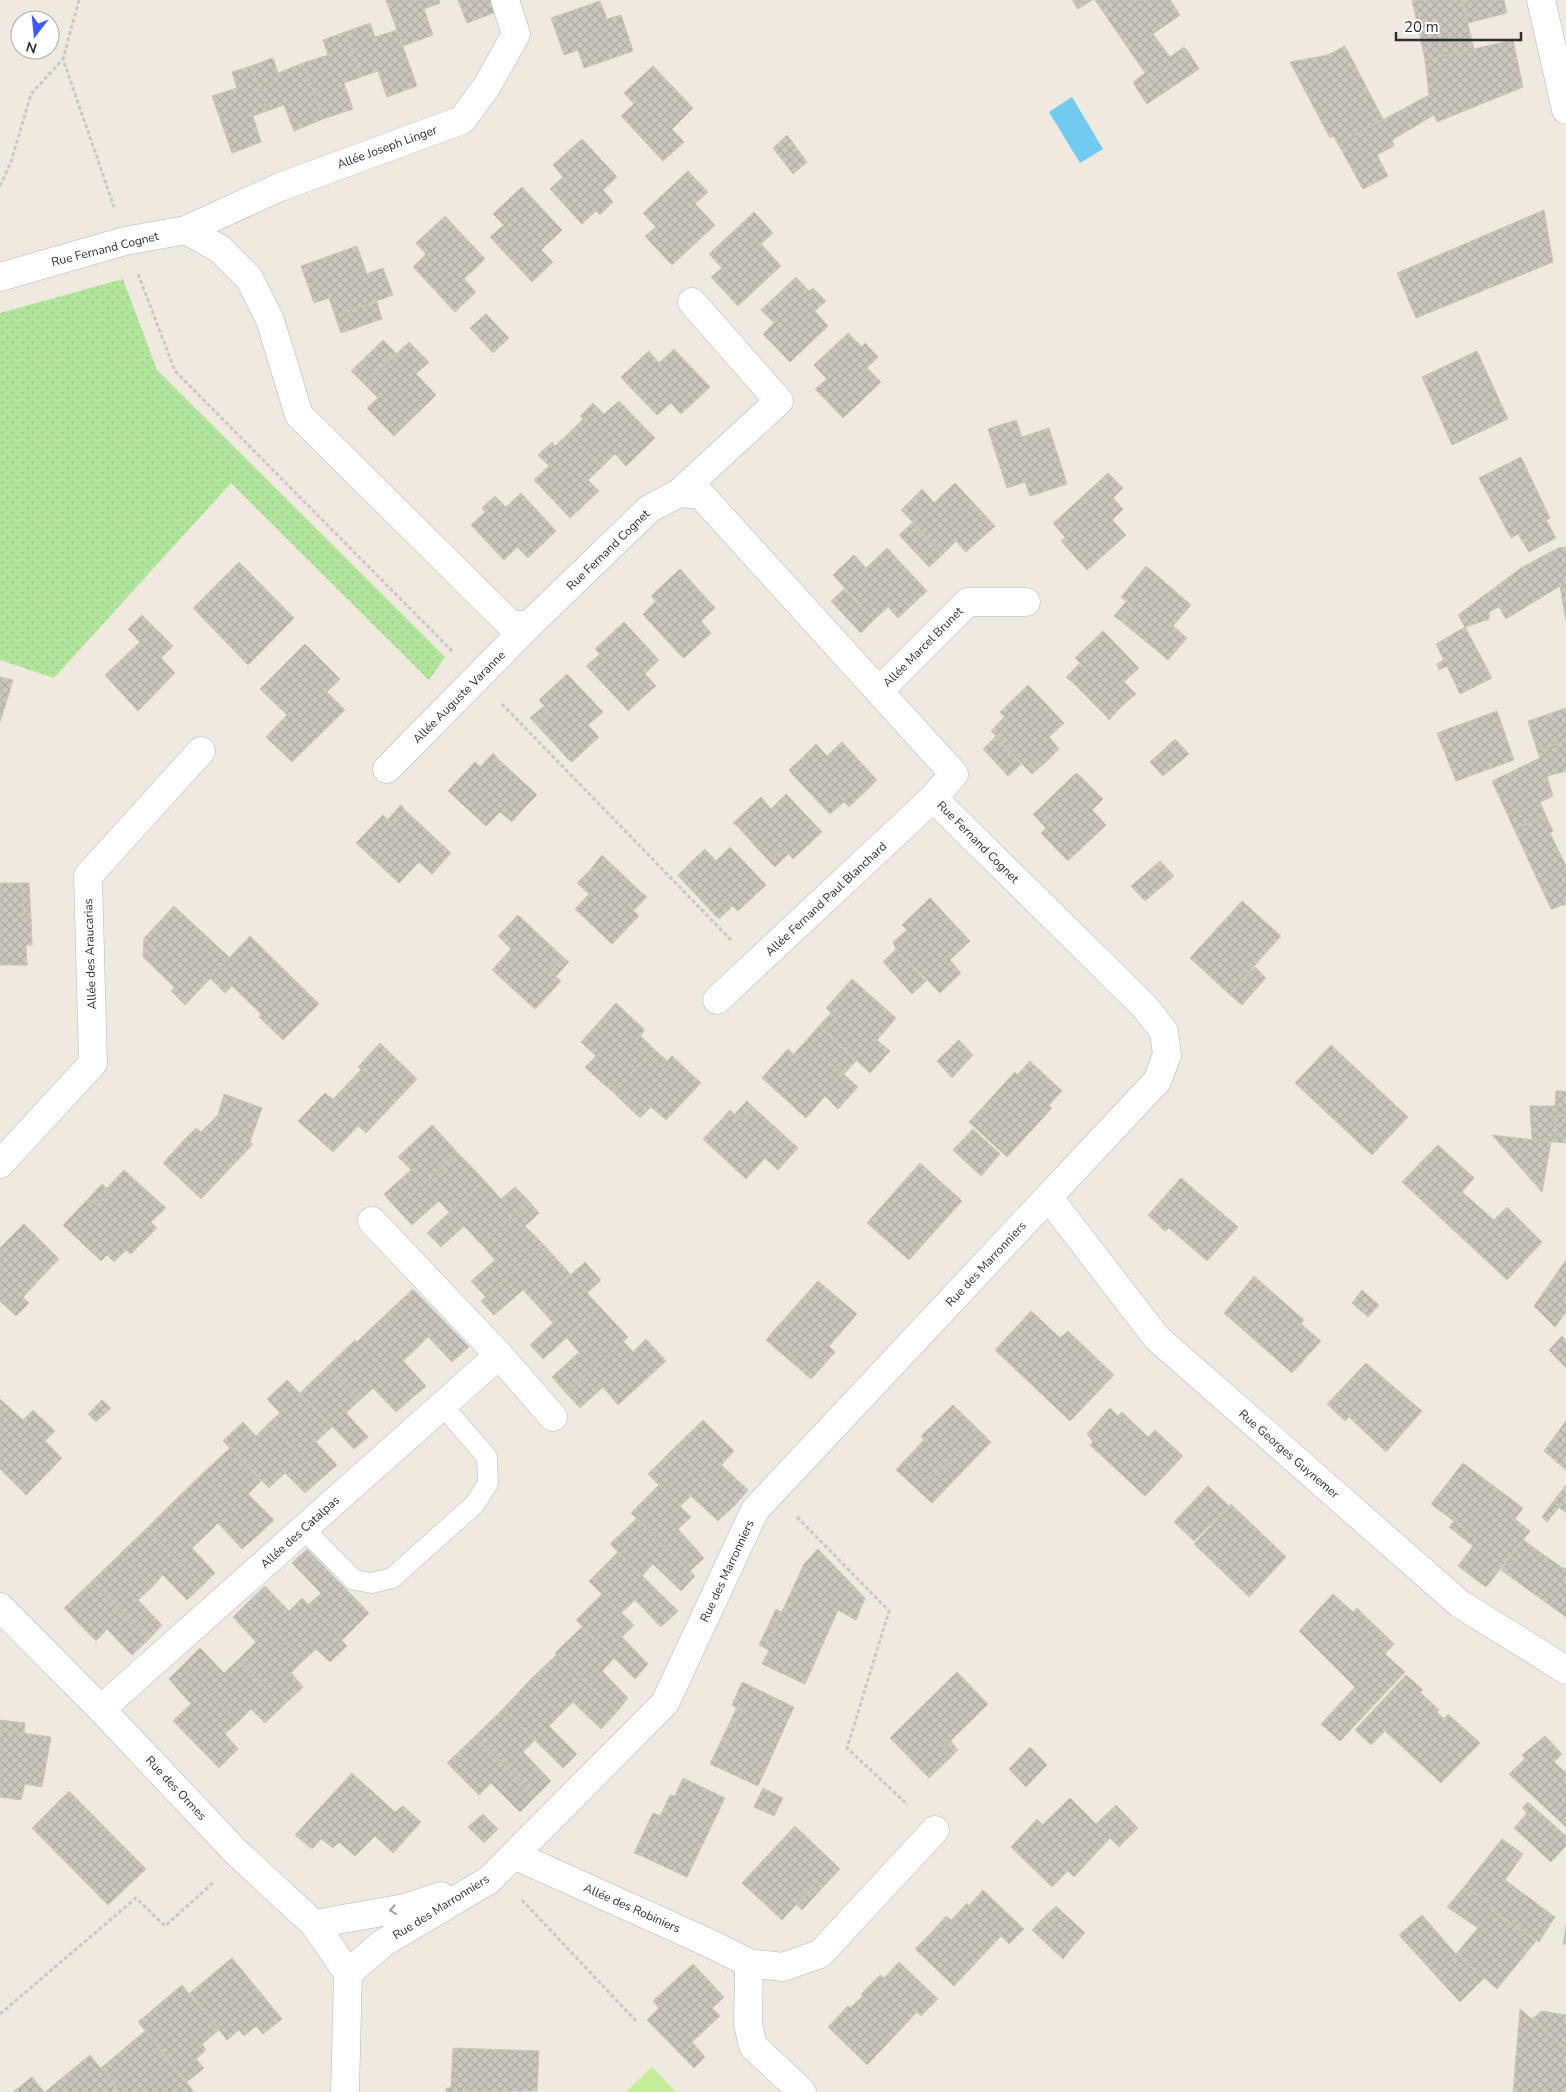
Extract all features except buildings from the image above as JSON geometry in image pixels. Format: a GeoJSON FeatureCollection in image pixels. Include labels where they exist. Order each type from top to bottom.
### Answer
{"type":"FeatureCollection","features":[{"type":"Feature","properties":{"kind":"street","name":"Allée Joseph Linger"},"geometry":{"type":"LineString","coordinates":[[186,230],[280,187],[462,120],[487,86],[516,34],[504,0]]}},
{"type":"Feature","properties":{"kind":"street"},"geometry":{"type":"LineString","coordinates":[[1541,0],[1566,110]]}},
{"type":"Feature","properties":{"kind":"street","name":"Rue Fernand Cognet"},"geometry":{"type":"LineString","coordinates":[[0,277],[126,241],[186,230]]}},
{"type":"Feature","properties":{"kind":"street"},"geometry":{"type":"LineString","coordinates":[[186,230],[220,249],[249,278],[270,320],[299,415],[511,625],[530,625]]}},
{"type":"Feature","properties":{"kind":"street"},"geometry":{"type":"LineString","coordinates":[[679,493],[779,401],[692,302]]}},
{"type":"Feature","properties":{"kind":"street","name":"Rue Fernand Cognet"},"geometry":{"type":"LineString","coordinates":[[530,625],[650,509],[679,493],[701,495],[954,774],[933,798],[1143,1005],[1164,1031],[1167,1055]]}},
{"type":"Feature","properties":{"kind":"street","name":"Allée Marcel Brunet"},"geometry":{"type":"LineString","coordinates":[[879,691],[968,602],[1026,602]]}},
{"type":"Feature","properties":{"kind":"street","name":"Allée Auguste Varanne"},"geometry":{"type":"LineString","coordinates":[[387,769],[530,625]]}},
{"type":"Feature","properties":{"kind":"street","name":"Allée des Araucarias"},"geometry":{"type":"LineString","coordinates":[[0,1164],[93,1063],[88,876],[201,751]]}},
{"type":"Feature","properties":{"kind":"street","name":"Allée Fernand Paul Blanchard"},"geometry":{"type":"LineString","coordinates":[[718,1000],[933,798]]}},
{"type":"Feature","properties":{"kind":"street","name":"Rue des Marronniers"},"geometry":{"type":"LineString","coordinates":[[348,1973],[383,1943],[500,1869],[666,1703],[755,1510],[1157,1081],[1167,1055]]}},
{"type":"Feature","properties":{"kind":"street","name":"Rue Georges Guynemer"},"geometry":{"type":"LineString","coordinates":[[1049,1198],[1157,1338],[1460,1604],[1566,1670]]}},
{"type":"Feature","properties":{"kind":"street"},"geometry":{"type":"LineString","coordinates":[[372,1221],[499,1355],[553,1417]]}},
{"type":"Feature","properties":{"kind":"street","name":"Allée des Catalpas"},"geometry":{"type":"LineString","coordinates":[[101,1708],[499,1355]]}},
{"type":"Feature","properties":{"kind":"street","name":"Rue des Ormes"},"geometry":{"type":"LineString","coordinates":[[4,1619],[101,1708],[236,1852],[314,1924],[348,1973]]}},
{"type":"Feature","properties":{"kind":"street","name":"Allée des Robiniers"},"geometry":{"type":"LineString","coordinates":[[500,1869],[709,1943],[750,1963],[783,1967],[820,1954],[935,1830]]}},
{"type":"Feature","properties":{"kind":"street"},"geometry":{"type":"LineString","coordinates":[[314,1924],[405,1908],[500,1869]]}},
{"type":"Feature","properties":{"kind":"street"},"geometry":{"type":"LineString","coordinates":[[750,1963],[748,2024],[753,2046],[802,2092]]}},
{"type":"Feature","properties":{"kind":"street"},"geometry":{"type":"LineString","coordinates":[[345,2092],[348,1973]]}},
{"type":"Feature","properties":{"kind":"lane"},"geometry":{"type":"LineString","coordinates":[[303,1528],[354,1580],[372,1583],[392,1578],[475,1504],[488,1483],[487,1457],[442,1406]]}},
{"type":"Feature","properties":{"kind":"path"},"geometry":{"type":"LineString","coordinates":[[0,186],[11,162],[31,94],[63,59]]}},
{"type":"Feature","properties":{"kind":"path"},"geometry":{"type":"LineString","coordinates":[[772,1491],[890,1611],[847,1748],[935,1830]]}},
{"type":"Feature","properties":{"kind":"path"},"geometry":{"type":"LineString","coordinates":[[500,1869],[636,2021]]}},
{"type":"Feature","properties":{"kind":"path"},"geometry":{"type":"LineString","coordinates":[[0,2014],[136,1898],[165,1926],[218,1878]]}},
{"type":"Feature","properties":{"kind":"green space"},"geometry":{"type":"Polygon","coordinates":[[[123,279],[157,370],[445,657],[429,680],[231,483],[54,678],[0,660],[0,313],[123,279]]]}},
{"type":"Feature","properties":{"kind":"green space"},"geometry":{"type":"Polygon","coordinates":[[[652,2067],[676,2092],[626,2092],[652,2067]]]}},
{"type":"Feature","properties":{"kind":"water"},"geometry":{"type":"Polygon","coordinates":[[[1072,97],[1103,149],[1080,163],[1049,112],[1072,97]]]}}]}
